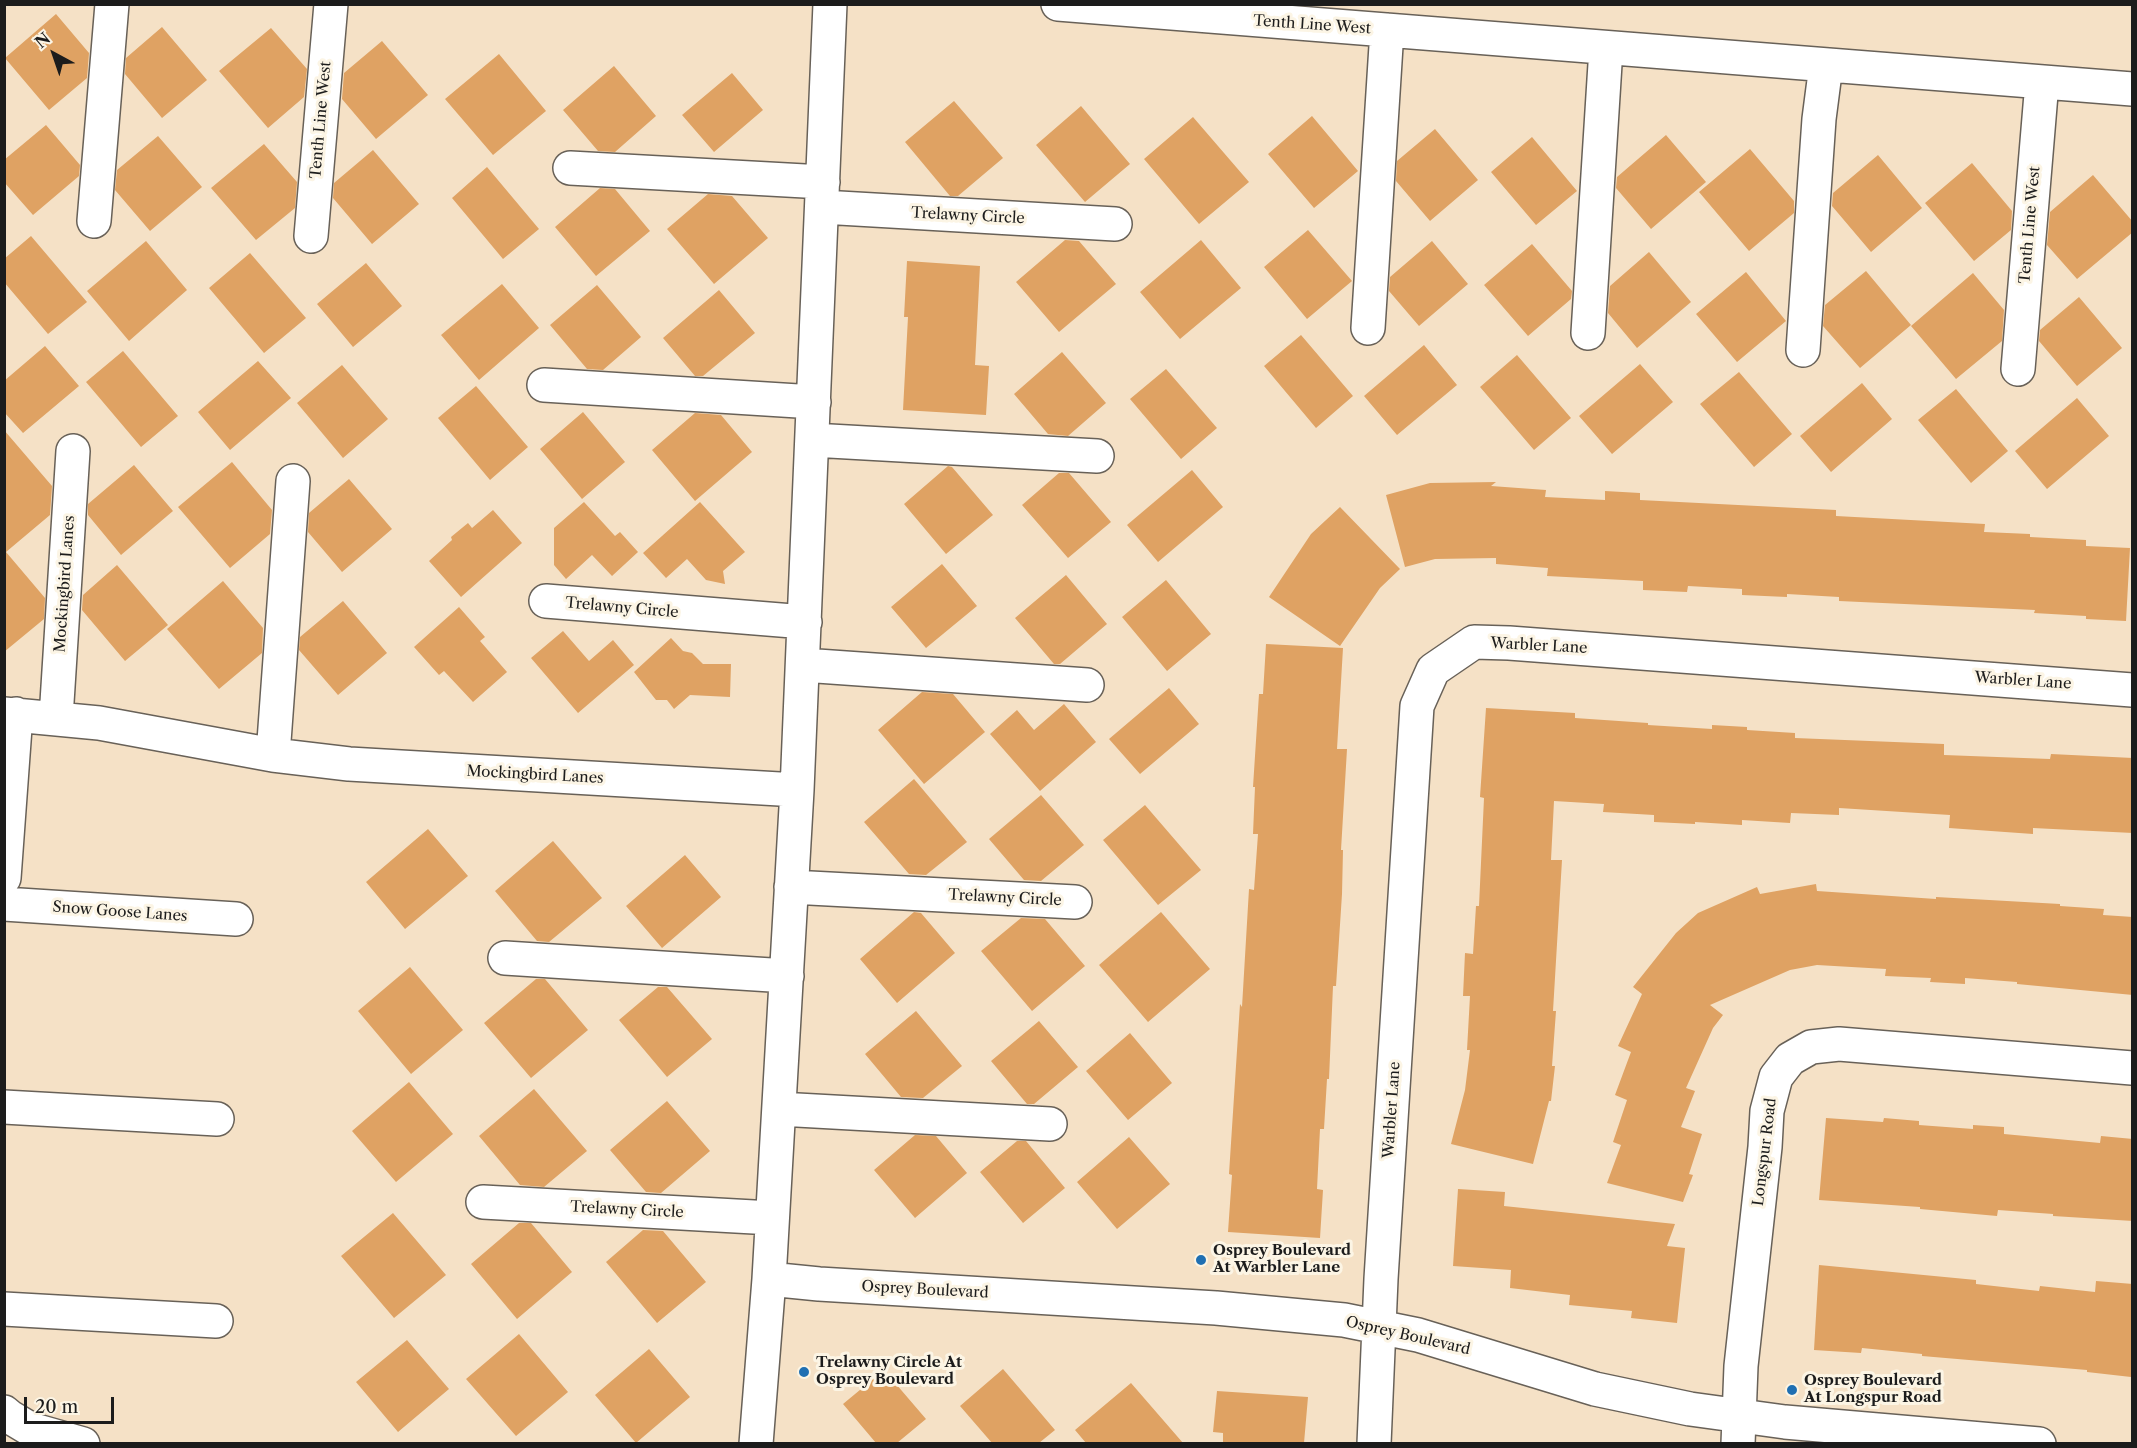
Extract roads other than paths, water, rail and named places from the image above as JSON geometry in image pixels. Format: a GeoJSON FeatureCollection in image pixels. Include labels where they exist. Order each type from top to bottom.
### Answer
{"type":"FeatureCollection","features":[{"type":"Feature","properties":{"kind":"street"},"geometry":{"type":"LineString","coordinates":[[94,221],[112,4]]}},
{"type":"Feature","properties":{"kind":"street","name":"Tenth Line West"},"geometry":{"type":"LineString","coordinates":[[311,236],[332,4]]}},
{"type":"Feature","properties":{"kind":"street"},"geometry":{"type":"LineString","coordinates":[[756,1443],[769,1279],[797,790],[830,4]]}},
{"type":"Feature","properties":{"kind":"street","name":"Tenth Line West"},"geometry":{"type":"LineString","coordinates":[[1058,4],[2133,89]]}},
{"type":"Feature","properties":{"kind":"street","name":"Tenth Line West"},"geometry":{"type":"LineString","coordinates":[[1368,328],[1387,30]]}},
{"type":"Feature","properties":{"kind":"street"},"geometry":{"type":"LineString","coordinates":[[1588,333],[1606,48]]}},
{"type":"Feature","properties":{"kind":"street"},"geometry":{"type":"LineString","coordinates":[[1803,350],[1826,65]]}},
{"type":"Feature","properties":{"kind":"street","name":"Tenth Line West"},"geometry":{"type":"LineString","coordinates":[[2018,369],[2042,82]]}},
{"type":"Feature","properties":{"kind":"street","name":"Trelawny Circle"},"geometry":{"type":"LineString","coordinates":[[570,168],[1115,224]]}},
{"type":"Feature","properties":{"kind":"street"},"geometry":{"type":"LineString","coordinates":[[544,385],[814,402]]}},
{"type":"Feature","properties":{"kind":"street"},"geometry":{"type":"LineString","coordinates":[[812,440],[1097,456]]}},
{"type":"Feature","properties":{"kind":"street","name":"Mockingbird Lanes"},"geometry":{"type":"LineString","coordinates":[[56,718],[73,451]]}},
{"type":"Feature","properties":{"kind":"street"},"geometry":{"type":"LineString","coordinates":[[273,755],[293,481]]}},
{"type":"Feature","properties":{"kind":"street","name":"Trelawny Circle"},"geometry":{"type":"LineString","coordinates":[[546,601],[805,622]]}},
{"type":"Feature","properties":{"kind":"street","name":"Warbler Lane"},"geometry":{"type":"LineString","coordinates":[[1374,1443],[1381,1279],[1417,706],[1433,670],[1474,642],[1509,643],[2133,690]]}},
{"type":"Feature","properties":{"kind":"street"},"geometry":{"type":"LineString","coordinates":[[803,665],[1087,685]]}},
{"type":"Feature","properties":{"kind":"street"},"geometry":{"type":"LineString","coordinates":[[5,876],[10,714]]}},
{"type":"Feature","properties":{"kind":"street","name":"Mockingbird Lanes"},"geometry":{"type":"LineString","coordinates":[[10,714],[99,723],[273,755],[348,764],[797,790]]}},
{"type":"Feature","properties":{"kind":"street","name":"Trelawny Circle"},"geometry":{"type":"LineString","coordinates":[[791,887],[1075,902]]}},
{"type":"Feature","properties":{"kind":"street","name":"Snow Goose Lanes"},"geometry":{"type":"LineString","coordinates":[[4,904],[236,919]]}},
{"type":"Feature","properties":{"kind":"street"},"geometry":{"type":"LineString","coordinates":[[505,958],[787,976]]}},
{"type":"Feature","properties":{"kind":"street","name":"Longspur Road"},"geometry":{"type":"LineString","coordinates":[[1738,1430],[1767,1111],[1776,1077],[1790,1059],[1811,1047],[1839,1044],[2133,1068]]}},
{"type":"Feature","properties":{"kind":"street"},"geometry":{"type":"LineString","coordinates":[[4,1107],[218,1119]]}},
{"type":"Feature","properties":{"kind":"street"},"geometry":{"type":"LineString","coordinates":[[779,1109],[1050,1124]]}},
{"type":"Feature","properties":{"kind":"street","name":"Trelawny Circle"},"geometry":{"type":"LineString","coordinates":[[483,1202],[772,1218]]}},
{"type":"Feature","properties":{"kind":"street","name":"Osprey Boulevard"},"geometry":{"type":"LineString","coordinates":[[769,1279],[819,1284],[1239,1309],[1344,1320],[1418,1335],[1738,1430],[2039,1443]]}},
{"type":"Feature","properties":{"kind":"street"},"geometry":{"type":"LineString","coordinates":[[4,1309],[216,1321]]}},
{"type":"Feature","properties":{"kind":"street"},"geometry":{"type":"LineString","coordinates":[[4,1412],[30,1429],[83,1443]]}},
{"type":"Feature","properties":{"kind":"place","name":"Osprey Boulevard At Warbler Lane"},"geometry":{"type":"Point","coordinates":[1201,1260]}},
{"type":"Feature","properties":{"kind":"place","name":"Trelawny Circle At Osprey Boulevard"},"geometry":{"type":"Point","coordinates":[804,1372]}},
{"type":"Feature","properties":{"kind":"place","name":"Osprey Boulevard At Longspur Road"},"geometry":{"type":"Point","coordinates":[1792,1390]}}]}
